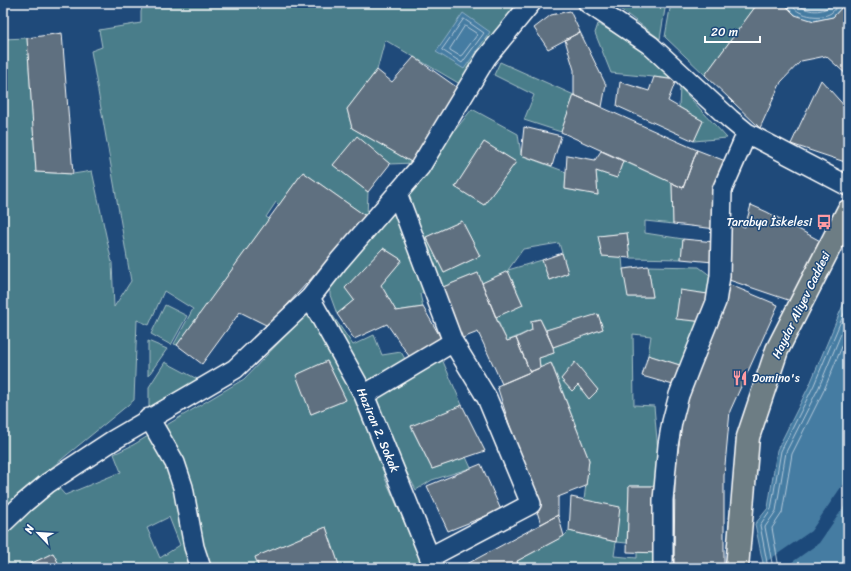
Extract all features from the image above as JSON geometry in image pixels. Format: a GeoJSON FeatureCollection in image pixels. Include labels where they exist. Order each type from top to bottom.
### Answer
{"type":"FeatureCollection","features":[{"type":"Feature","properties":{"kind":"main road","name":"Haydar Aliyev Caddesi"},"geometry":{"type":"LineString","coordinates":[[737,568],[748,437],[777,350],[848,211]]}},
{"type":"Feature","properties":{"kind":"street"},"geometry":{"type":"LineString","coordinates":[[3,523],[48,483],[149,418],[236,369],[310,298],[420,167],[486,58],[530,3]]}},
{"type":"Feature","properties":{"kind":"street"},"geometry":{"type":"LineString","coordinates":[[588,3],[650,45],[747,133],[848,186]]}},
{"type":"Feature","properties":{"kind":"street"},"geometry":{"type":"LineString","coordinates":[[663,568],[663,500],[668,444],[672,422],[679,395],[690,364],[716,302],[720,276],[722,190],[747,133]]}},
{"type":"Feature","properties":{"kind":"street"},"geometry":{"type":"LineString","coordinates":[[397,193],[453,342],[487,398],[531,504],[432,563]]}},
{"type":"Feature","properties":{"kind":"street","name":"Haziran 2. Sokak"},"geometry":{"type":"LineString","coordinates":[[310,298],[364,395],[432,563]]}},
{"type":"Feature","properties":{"kind":"street"},"geometry":{"type":"LineString","coordinates":[[364,395],[453,342]]}},
{"type":"Feature","properties":{"kind":"street"},"geometry":{"type":"LineString","coordinates":[[149,418],[175,463],[183,487],[194,547],[201,568]]}},
{"type":"Feature","properties":{"kind":"green space"},"geometry":{"type":"Polygon","coordinates":[[[143,3],[518,3],[521,8],[460,84],[385,40],[377,70],[347,109],[352,128],[413,163],[390,164],[357,137],[333,165],[368,192],[367,217],[303,172],[279,205],[276,202],[266,217],[269,219],[177,345],[174,344],[193,309],[164,291],[149,325],[137,320],[134,400],[45,473],[65,495],[121,472],[114,454],[133,445],[244,379],[305,315],[326,306],[353,345],[374,335],[382,355],[401,352],[412,371],[441,357],[462,405],[411,427],[432,469],[466,457],[471,468],[432,480],[416,490],[405,469],[384,476],[423,565],[419,568],[340,568],[326,527],[256,557],[259,568],[61,568],[53,553],[22,568],[3,568],[3,39],[27,38],[36,172],[73,174],[92,171],[112,263],[114,307],[131,281],[91,51],[102,47],[99,30],[141,23],[143,3]],[[327,361],[297,375],[311,414],[346,400],[327,361]],[[169,517],[147,528],[160,558],[180,545],[169,517]]]}},
{"type":"Feature","properties":{"kind":"green space"},"geometry":{"type":"Polygon","coordinates":[[[612,3],[666,3],[660,39],[612,3]]]}},
{"type":"Feature","properties":{"kind":"green space"},"geometry":{"type":"Polygon","coordinates":[[[671,3],[758,3],[705,75],[665,37],[671,3]]]}},
{"type":"Feature","properties":{"kind":"green space"},"geometry":{"type":"Polygon","coordinates":[[[598,24],[640,47],[674,79],[611,73],[595,33],[598,24]]]}},
{"type":"Feature","properties":{"kind":"green space"},"geometry":{"type":"Polygon","coordinates":[[[500,62],[574,95],[561,132],[524,120],[534,95],[494,75],[500,62]]]}},
{"type":"Feature","properties":{"kind":"green space"},"geometry":{"type":"Polygon","coordinates":[[[680,87],[727,138],[694,141],[703,121],[679,107],[680,87]]]}},
{"type":"Feature","properties":{"kind":"green space"},"geometry":{"type":"Polygon","coordinates":[[[472,109],[518,134],[521,155],[566,172],[565,189],[598,195],[596,171],[617,178],[623,161],[672,183],[673,224],[645,221],[645,233],[683,239],[681,259],[630,258],[627,233],[599,236],[602,256],[622,257],[629,297],[653,297],[648,266],[699,267],[715,279],[708,294],[680,291],[676,318],[703,322],[683,366],[648,355],[651,336],[633,334],[634,405],[654,406],[661,486],[629,486],[627,543],[616,542],[584,500],[589,460],[552,364],[540,368],[539,358],[554,353],[553,347],[603,329],[598,315],[546,330],[540,319],[531,321],[532,330],[507,341],[496,317],[523,304],[508,271],[482,283],[478,273],[438,289],[436,286],[420,294],[423,307],[396,311],[381,285],[402,260],[383,248],[346,287],[354,300],[337,314],[330,295],[330,283],[360,252],[382,215],[440,149],[472,109]],[[484,142],[455,187],[484,205],[516,162],[484,142]],[[462,221],[426,237],[444,273],[480,256],[462,221]],[[559,243],[523,249],[508,270],[542,260],[549,280],[568,273],[559,243]],[[575,363],[561,379],[572,390],[578,385],[589,399],[598,390],[575,363]]]}},
{"type":"Feature","properties":{"kind":"green space"},"geometry":{"type":"Polygon","coordinates":[[[165,305],[187,316],[171,345],[151,334],[165,305]]]}},
{"type":"Feature","properties":{"kind":"green space"},"geometry":{"type":"Polygon","coordinates":[[[148,341],[167,349],[148,376],[148,341]]]}},
{"type":"Feature","properties":{"kind":"green space"},"geometry":{"type":"Polygon","coordinates":[[[165,362],[199,380],[149,408],[149,387],[165,362]]]}},
{"type":"Feature","properties":{"kind":"green space"},"geometry":{"type":"Polygon","coordinates":[[[569,531],[616,542],[614,556],[637,558],[637,552],[661,553],[659,568],[519,568],[517,561],[564,536],[569,531]]]}},
{"type":"Feature","properties":{"kind":"water"},"geometry":{"type":"Polygon","coordinates":[[[787,3],[843,3],[844,5],[833,17],[814,21],[798,17],[788,8],[787,3]]]}},
{"type":"Feature","properties":{"kind":"water"},"geometry":{"type":"Polygon","coordinates":[[[463,13],[490,32],[464,69],[436,52],[463,13]]]}},
{"type":"Feature","properties":{"kind":"water"},"geometry":{"type":"Polygon","coordinates":[[[848,293],[848,568],[764,568],[755,524],[768,508],[777,450],[810,384],[848,293]]]}},
{"type":"Feature","properties":{"kind":"pier"},"geometry":{"type":"Polygon","coordinates":[[[848,477],[848,501],[819,543],[784,568],[764,568],[763,564],[811,531],[848,477]]]}},
{"type":"Feature","properties":{"kind":"building"},"geometry":{"type":"Polygon","coordinates":[[[758,3],[787,3],[788,8],[795,15],[814,21],[833,17],[844,5],[848,4],[848,76],[826,56],[801,61],[781,82],[760,128],[705,75],[758,3]]]}},
{"type":"Feature","properties":{"kind":"building"},"geometry":{"type":"Polygon","coordinates":[[[570,11],[580,32],[548,49],[534,28],[551,15],[570,11]]]}},
{"type":"Feature","properties":{"kind":"building"},"geometry":{"type":"Polygon","coordinates":[[[580,32],[606,85],[602,107],[574,95],[574,70],[565,40],[580,32]]]}},
{"type":"Feature","properties":{"kind":"building"},"geometry":{"type":"Polygon","coordinates":[[[62,33],[73,174],[36,172],[27,38],[62,33]]]}},
{"type":"Feature","properties":{"kind":"building"},"geometry":{"type":"Polygon","coordinates":[[[414,57],[462,91],[413,163],[352,128],[347,109],[377,70],[392,82],[414,57]]]}},
{"type":"Feature","properties":{"kind":"building"},"geometry":{"type":"Polygon","coordinates":[[[654,77],[676,80],[668,101],[703,121],[694,141],[617,106],[620,82],[649,91],[654,77]]]}},
{"type":"Feature","properties":{"kind":"building"},"geometry":{"type":"Polygon","coordinates":[[[821,80],[848,110],[848,157],[845,162],[791,144],[821,80]]]}},
{"type":"Feature","properties":{"kind":"building"},"geometry":{"type":"Polygon","coordinates":[[[574,95],[697,150],[683,188],[561,132],[574,95]]]}},
{"type":"Feature","properties":{"kind":"building"},"geometry":{"type":"Polygon","coordinates":[[[524,127],[561,136],[552,166],[521,155],[524,127]]]}},
{"type":"Feature","properties":{"kind":"building"},"geometry":{"type":"Polygon","coordinates":[[[357,136],[390,164],[368,192],[333,165],[357,136]]]}},
{"type":"Feature","properties":{"kind":"building"},"geometry":{"type":"Polygon","coordinates":[[[484,142],[516,162],[484,205],[455,187],[484,142]]]}},
{"type":"Feature","properties":{"kind":"building"},"geometry":{"type":"Polygon","coordinates":[[[697,150],[728,162],[716,229],[673,224],[672,183],[683,188],[697,150]]]}},
{"type":"Feature","properties":{"kind":"building"},"geometry":{"type":"Polygon","coordinates":[[[601,151],[623,161],[617,178],[596,171],[598,195],[565,189],[567,155],[595,160],[601,151]]]}},
{"type":"Feature","properties":{"kind":"building"},"geometry":{"type":"Polygon","coordinates":[[[303,172],[367,217],[268,326],[240,312],[202,364],[177,345],[303,172]]]}},
{"type":"Feature","properties":{"kind":"building"},"geometry":{"type":"Polygon","coordinates":[[[751,205],[824,243],[791,301],[729,280],[730,222],[745,227],[751,205]]]}},
{"type":"Feature","properties":{"kind":"building"},"geometry":{"type":"Polygon","coordinates":[[[462,221],[480,256],[444,273],[426,237],[462,221]]]}},
{"type":"Feature","properties":{"kind":"building"},"geometry":{"type":"Polygon","coordinates":[[[627,233],[630,258],[602,256],[598,236],[627,233]]]}},
{"type":"Feature","properties":{"kind":"building"},"geometry":{"type":"Polygon","coordinates":[[[683,239],[715,242],[713,262],[681,259],[683,239]]]}},
{"type":"Feature","properties":{"kind":"building"},"geometry":{"type":"Polygon","coordinates":[[[383,248],[402,260],[381,285],[396,311],[423,307],[441,338],[411,359],[387,324],[354,339],[337,314],[354,300],[345,288],[383,248]]]}},
{"type":"Feature","properties":{"kind":"building"},"geometry":{"type":"Polygon","coordinates":[[[562,253],[568,273],[549,280],[542,260],[562,253]]]}},
{"type":"Feature","properties":{"kind":"building"},"geometry":{"type":"Polygon","coordinates":[[[648,266],[653,297],[628,297],[623,269],[648,266]]]}},
{"type":"Feature","properties":{"kind":"building"},"geometry":{"type":"Polygon","coordinates":[[[508,271],[523,305],[496,317],[482,283],[508,271]]]}},
{"type":"Feature","properties":{"kind":"building"},"geometry":{"type":"Polygon","coordinates":[[[478,273],[498,323],[507,341],[516,338],[530,372],[502,384],[478,332],[460,339],[438,289],[478,273]]]}},
{"type":"Feature","properties":{"kind":"building"},"geometry":{"type":"Polygon","coordinates":[[[728,284],[778,305],[730,411],[724,476],[724,568],[674,568],[675,474],[683,415],[728,284]]]}},
{"type":"Feature","properties":{"kind":"building"},"geometry":{"type":"Polygon","coordinates":[[[680,290],[708,294],[705,322],[676,319],[680,290]]]}},
{"type":"Feature","properties":{"kind":"building"},"geometry":{"type":"Polygon","coordinates":[[[598,314],[603,329],[553,347],[546,330],[598,314]]]}},
{"type":"Feature","properties":{"kind":"building"},"geometry":{"type":"Polygon","coordinates":[[[540,319],[553,347],[554,353],[539,358],[540,368],[530,372],[516,338],[532,330],[531,321],[540,319]]]}},
{"type":"Feature","properties":{"kind":"building"},"geometry":{"type":"Polygon","coordinates":[[[648,355],[686,367],[680,387],[642,376],[648,355]]]}},
{"type":"Feature","properties":{"kind":"building"},"geometry":{"type":"Polygon","coordinates":[[[327,361],[346,400],[311,414],[296,375],[327,361]]]}},
{"type":"Feature","properties":{"kind":"building"},"geometry":{"type":"Polygon","coordinates":[[[575,362],[598,390],[589,399],[578,385],[572,391],[561,379],[575,362]]]}},
{"type":"Feature","properties":{"kind":"building"},"geometry":{"type":"Polygon","coordinates":[[[551,363],[589,460],[586,486],[558,497],[558,515],[541,524],[497,386],[551,363]]]}},
{"type":"Feature","properties":{"kind":"building"},"geometry":{"type":"Polygon","coordinates":[[[462,405],[485,451],[432,469],[411,426],[462,405]]]}},
{"type":"Feature","properties":{"kind":"building"},"geometry":{"type":"Polygon","coordinates":[[[481,464],[501,510],[448,531],[427,486],[481,464]]]}},
{"type":"Feature","properties":{"kind":"building"},"geometry":{"type":"Polygon","coordinates":[[[629,486],[661,486],[661,553],[627,552],[629,486]]]}},
{"type":"Feature","properties":{"kind":"building"},"geometry":{"type":"Polygon","coordinates":[[[571,497],[620,507],[616,542],[569,531],[571,497]]]}},
{"type":"Feature","properties":{"kind":"building"},"geometry":{"type":"Polygon","coordinates":[[[558,515],[564,536],[517,561],[519,568],[469,568],[467,564],[558,515]]]}},
{"type":"Feature","properties":{"kind":"building"},"geometry":{"type":"Polygon","coordinates":[[[326,527],[340,568],[259,568],[255,557],[326,527]]]}},
{"type":"Feature","properties":{"kind":"building"},"geometry":{"type":"Polygon","coordinates":[[[53,553],[61,568],[22,568],[53,553]]]}},
{"type":"Feature","properties":{"kind":"place","name":"Tarabya İskelesi"},"geometry":{"type":"Point","coordinates":[824,222]}},
{"type":"Feature","properties":{"kind":"place","name":"Domino's"},"geometry":{"type":"Point","coordinates":[740,378]}}]}
